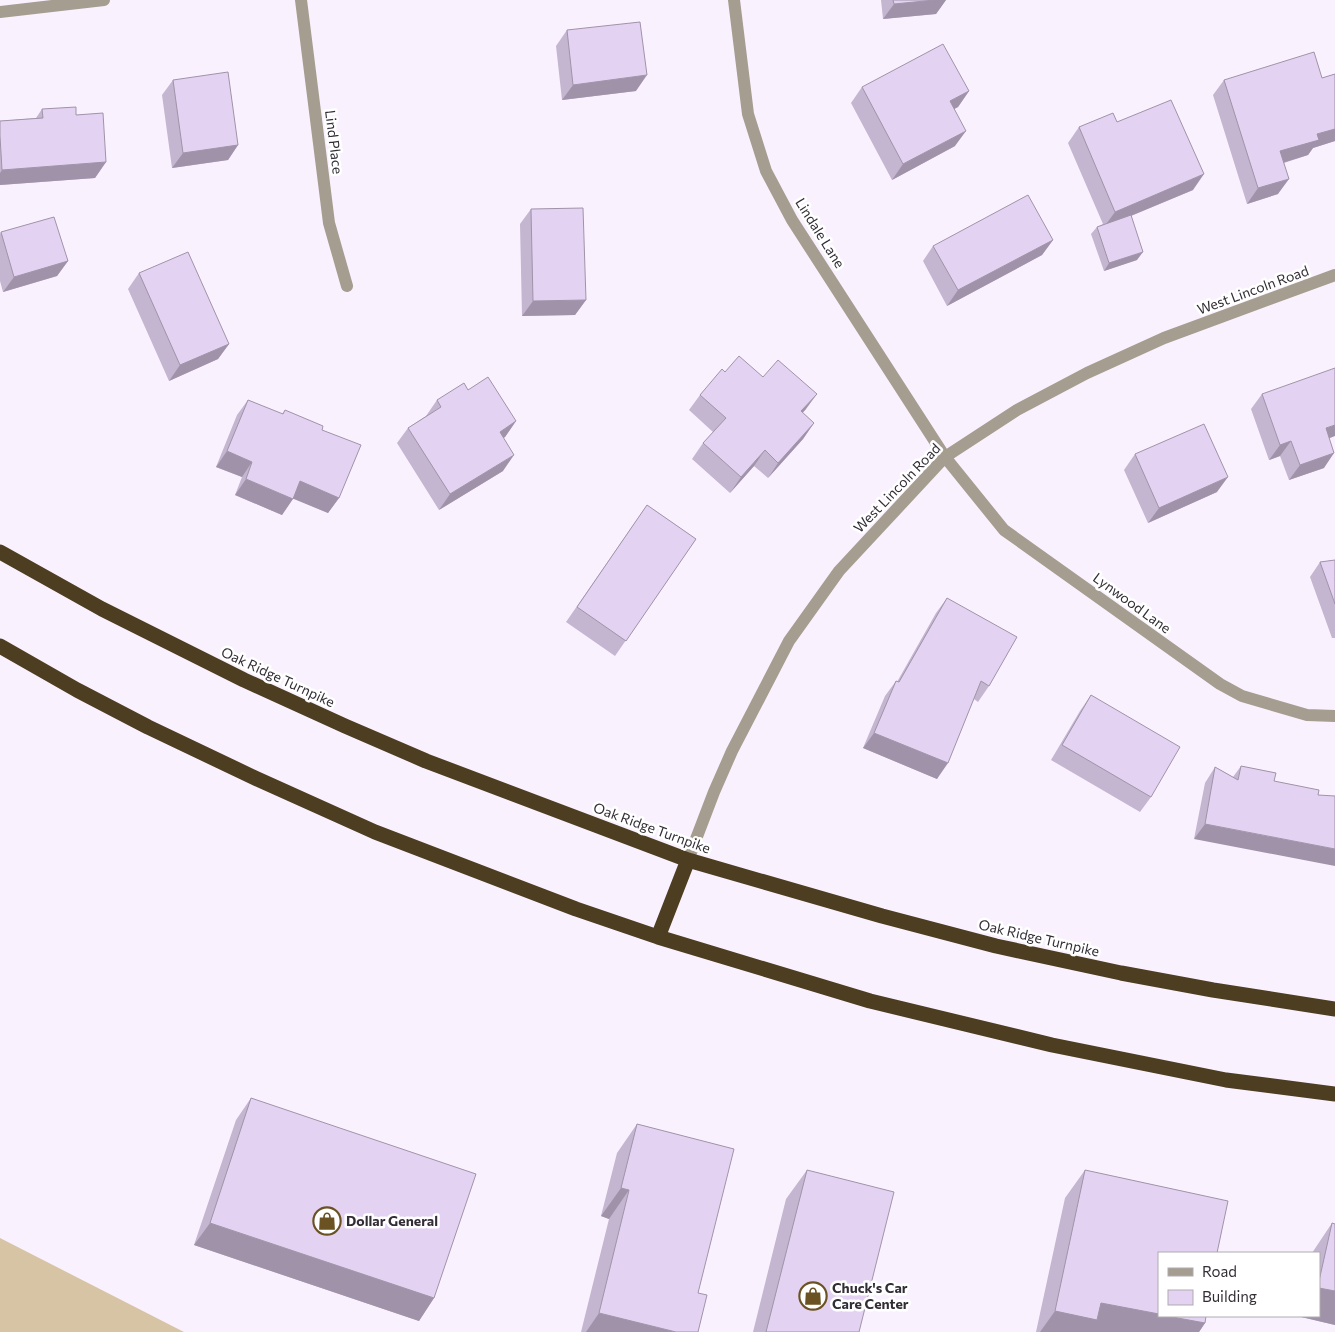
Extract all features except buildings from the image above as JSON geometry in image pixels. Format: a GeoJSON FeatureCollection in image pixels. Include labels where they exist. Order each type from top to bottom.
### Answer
{"type":"FeatureCollection","features":[{"type":"Feature","properties":{"kind":"highway","name":"Oak Ridge Turnpike"},"geometry":{"type":"LineString","coordinates":[[0,552],[111,613],[244,680],[345,726],[426,761],[688,860],[882,916],[996,946],[1130,975],[1335,1009]]}},
{"type":"Feature","properties":{"kind":"highway"},"geometry":{"type":"LineString","coordinates":[[0,646],[77,690],[148,727],[375,832],[566,906],[658,937],[870,1000],[1052,1045],[1226,1080],[1335,1094]]}},
{"type":"Feature","properties":{"kind":"highway"},"geometry":{"type":"LineString","coordinates":[[658,937],[688,860]]}},
{"type":"Feature","properties":{"kind":"street"},"geometry":{"type":"LineString","coordinates":[[0,12],[104,0]]}},
{"type":"Feature","properties":{"kind":"street","name":"Lind Place"},"geometry":{"type":"LineString","coordinates":[[301,0],[329,224],[347,286]]}},
{"type":"Feature","properties":{"kind":"street","name":"Lindale Lane"},"geometry":{"type":"LineString","coordinates":[[734,0],[748,114],[766,171],[792,220],[945,457]]}},
{"type":"Feature","properties":{"kind":"street","name":"West Lincoln Road"},"geometry":{"type":"LineString","coordinates":[[688,860],[732,751],[789,641],[838,571],[945,457],[1018,410],[1088,373],[1164,338],[1335,275]]}},
{"type":"Feature","properties":{"kind":"street","name":"Lynwood Lane"},"geometry":{"type":"LineString","coordinates":[[945,457],[1004,530],[1220,684],[1242,696],[1307,715],[1335,716]]}},
{"type":"Feature","properties":{"kind":"shaded area"},"geometry":{"type":"Polygon","coordinates":[[[0,1238],[184,1332],[0,1332],[0,1238]]]}},
{"type":"Feature","properties":{"kind":"place","name":"Dollar General"},"geometry":{"type":"Point","coordinates":[327,1221]}},
{"type":"Feature","properties":{"kind":"place","name":"Chuck's Car Care Center"},"geometry":{"type":"Point","coordinates":[813,1296]}}]}
